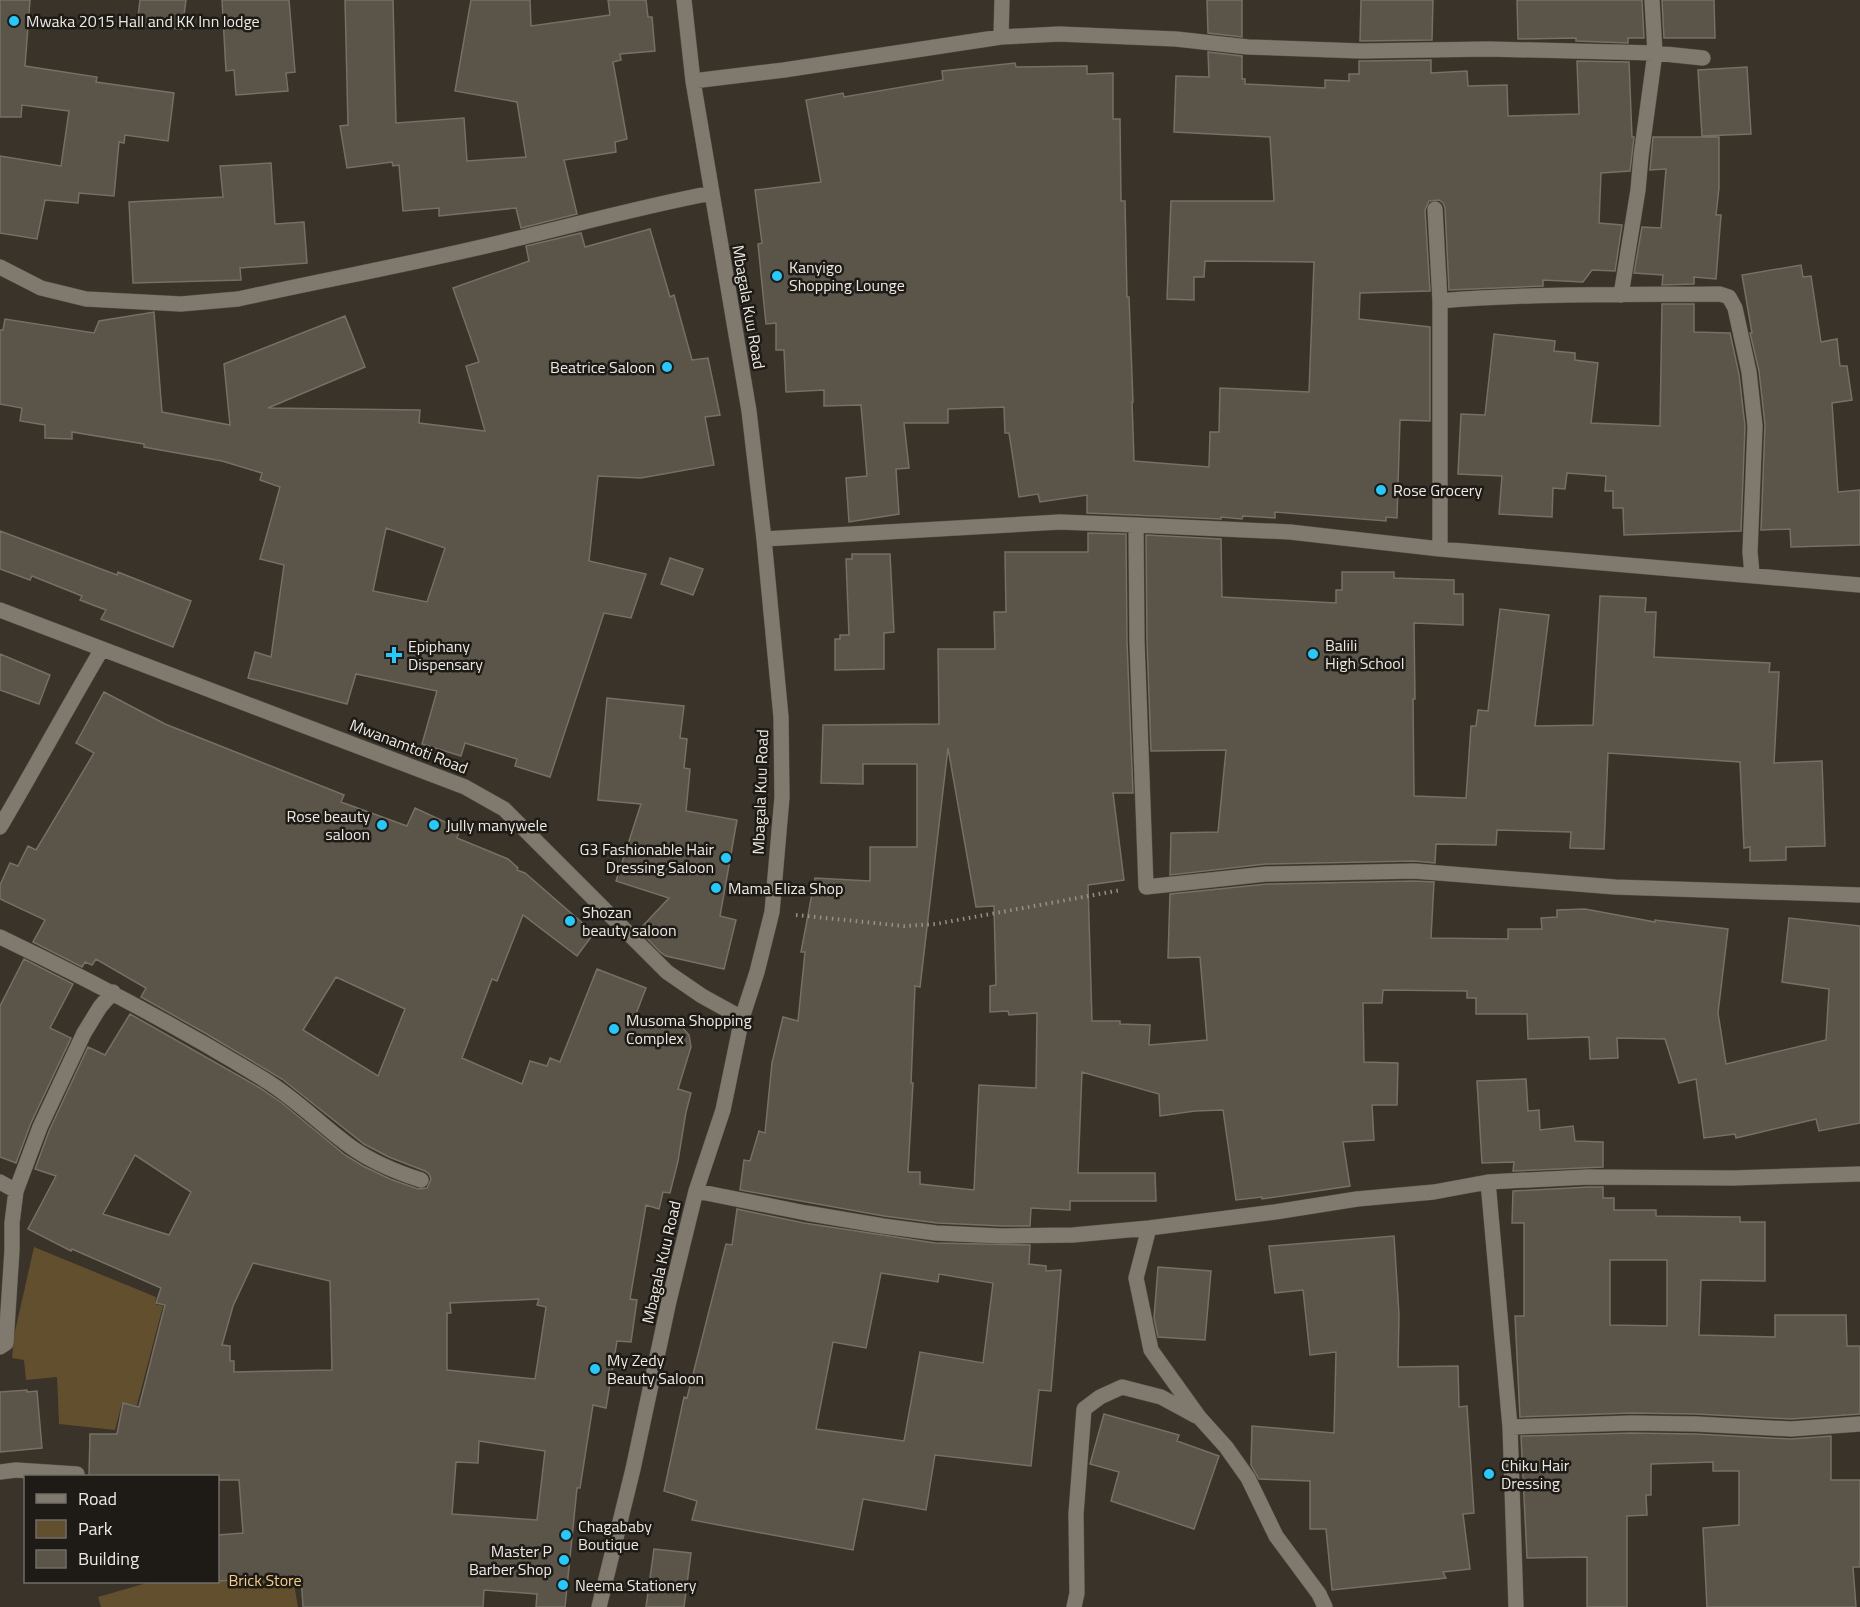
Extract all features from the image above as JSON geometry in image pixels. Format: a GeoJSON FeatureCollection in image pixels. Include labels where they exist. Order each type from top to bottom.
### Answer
{"type":"FeatureCollection","features":[{"type":"Feature","properties":{"kind":"street","name":"Mbagala Kuu Road"},"geometry":{"type":"LineString","coordinates":[[599,1607],[696,1191],[723,1110],[742,1018],[757,972],[772,912],[782,797],[781,717],[764,539],[748,411],[693,81],[684,0]]}},
{"type":"Feature","properties":{"kind":"street"},"geometry":{"type":"LineString","coordinates":[[1001,37],[1002,0]]}},
{"type":"Feature","properties":{"kind":"street"},"geometry":{"type":"LineString","coordinates":[[1621,295],[1638,190],[1655,53],[1652,0]]}},
{"type":"Feature","properties":{"kind":"street"},"geometry":{"type":"LineString","coordinates":[[693,81],[784,70],[1001,37],[1071,34],[1361,51],[1490,49],[1655,53],[1703,57]]}},
{"type":"Feature","properties":{"kind":"street"},"geometry":{"type":"LineString","coordinates":[[0,267],[41,288],[86,299],[211,302],[238,299],[403,265],[628,210],[712,193]]}},
{"type":"Feature","properties":{"kind":"street"},"geometry":{"type":"LineString","coordinates":[[1435,209],[1440,301],[1440,549]]}},
{"type":"Feature","properties":{"kind":"street"},"geometry":{"type":"LineString","coordinates":[[1440,301],[1491,297],[1725,294],[1733,302],[1749,372],[1755,426],[1750,552],[1752,574]]}},
{"type":"Feature","properties":{"kind":"street"},"geometry":{"type":"LineString","coordinates":[[764,539],[1060,522],[1136,525],[1290,532],[1440,549],[1860,585]]}},
{"type":"Feature","properties":{"kind":"street"},"geometry":{"type":"LineString","coordinates":[[1136,525],[1137,640],[1146,886],[1266,874],[1413,872],[1615,886],[1860,895]]}},
{"type":"Feature","properties":{"kind":"street","name":"Mwanamtoti Road"},"geometry":{"type":"LineString","coordinates":[[0,610],[465,787],[504,809],[667,972],[702,996],[742,1018]]}},
{"type":"Feature","properties":{"kind":"street"},"geometry":{"type":"LineString","coordinates":[[0,827],[102,649]]}},
{"type":"Feature","properties":{"kind":"street"},"geometry":{"type":"LineString","coordinates":[[0,936],[113,992],[267,1081],[352,1148],[396,1172],[421,1180]]}},
{"type":"Feature","properties":{"kind":"street"},"geometry":{"type":"LineString","coordinates":[[0,1347],[6,1342],[12,1223],[16,1191],[40,1127],[84,1033],[100,1007],[113,992]]}},
{"type":"Feature","properties":{"kind":"street"},"geometry":{"type":"LineString","coordinates":[[696,1191],[806,1213],[936,1233],[1002,1236],[1073,1235],[1149,1228],[1357,1199],[1434,1192],[1488,1182],[1588,1177],[1733,1178],[1860,1173]]}},
{"type":"Feature","properties":{"kind":"street"},"geometry":{"type":"LineString","coordinates":[[0,1182],[16,1191]]}},
{"type":"Feature","properties":{"kind":"street"},"geometry":{"type":"LineString","coordinates":[[1488,1182],[1510,1427],[1516,1607]]}},
{"type":"Feature","properties":{"kind":"street"},"geometry":{"type":"LineString","coordinates":[[1149,1228],[1136,1278],[1151,1350],[1199,1417],[1226,1447],[1248,1478],[1276,1536],[1319,1594],[1325,1607]]}},
{"type":"Feature","properties":{"kind":"street"},"geometry":{"type":"LineString","coordinates":[[1074,1607],[1077,1593],[1076,1514],[1084,1409],[1100,1397],[1122,1387],[1161,1396],[1199,1417]]}},
{"type":"Feature","properties":{"kind":"street"},"geometry":{"type":"LineString","coordinates":[[1510,1427],[1631,1423],[1791,1429],[1860,1424]]}},
{"type":"Feature","properties":{"kind":"street"},"geometry":{"type":"LineString","coordinates":[[0,1472],[16,1470],[77,1474]]}},
{"type":"Feature","properties":{"kind":"path"},"geometry":{"type":"LineString","coordinates":[[772,912],[893,925],[936,924],[1146,886]]}},
{"type":"Feature","properties":{"kind":"green space"},"geometry":{"type":"Polygon","coordinates":[[[34,1247],[156,1297],[155,1304],[163,1306],[137,1405],[122,1403],[115,1430],[59,1424],[57,1377],[26,1380],[24,1360],[12,1358],[14,1336],[34,1247]]]}},
{"type":"Feature","properties":{"kind":"green space","name":"Brick Store"},"geometry":{"type":"Polygon","coordinates":[[[288,1548],[298,1607],[101,1607],[98,1597],[147,1583],[219,1583],[219,1561],[288,1548]]]}},
{"type":"Feature","properties":{"kind":"building"},"geometry":{"type":"Polygon","coordinates":[[[0,0],[30,0],[25,66],[97,77],[96,82],[174,93],[168,141],[125,135],[124,143],[119,142],[114,196],[79,193],[78,203],[45,200],[37,239],[0,233],[0,156],[61,166],[69,111],[22,105],[21,117],[0,117],[0,0]]]}},
{"type":"Feature","properties":{"kind":"building"},"geometry":{"type":"Polygon","coordinates":[[[140,0],[186,0],[182,29],[137,26],[140,0]]]}},
{"type":"Feature","properties":{"kind":"building"},"geometry":{"type":"Polygon","coordinates":[[[222,0],[289,0],[295,72],[286,73],[288,91],[236,95],[234,70],[226,71],[222,0]]]}},
{"type":"Feature","properties":{"kind":"building"},"geometry":{"type":"Polygon","coordinates":[[[345,0],[393,0],[396,123],[464,118],[467,161],[526,157],[517,102],[455,91],[471,0],[530,0],[531,26],[610,15],[608,0],[646,0],[648,17],[652,17],[655,51],[620,54],[621,60],[613,62],[627,139],[615,142],[616,152],[564,160],[577,214],[521,228],[516,208],[439,216],[439,208],[403,211],[399,165],[393,166],[392,162],[347,168],[340,126],[348,125],[345,0]]]}},
{"type":"Feature","properties":{"kind":"building"},"geometry":{"type":"Polygon","coordinates":[[[1207,0],[1242,0],[1242,37],[1208,33],[1207,0]]]}},
{"type":"Feature","properties":{"kind":"building"},"geometry":{"type":"Polygon","coordinates":[[[1361,0],[1433,0],[1432,40],[1360,41],[1361,0]]]}},
{"type":"Feature","properties":{"kind":"building"},"geometry":{"type":"Polygon","coordinates":[[[1517,0],[1642,0],[1644,38],[1628,38],[1628,43],[1576,41],[1576,38],[1518,39],[1517,0]]]}},
{"type":"Feature","properties":{"kind":"building"},"geometry":{"type":"Polygon","coordinates":[[[1662,0],[1714,0],[1715,38],[1664,38],[1662,0]]]}},
{"type":"Feature","properties":{"kind":"building"},"geometry":{"type":"Polygon","coordinates":[[[1208,52],[1242,56],[1242,79],[1245,79],[1245,84],[1325,88],[1325,80],[1349,81],[1349,74],[1359,74],[1359,61],[1431,60],[1431,73],[1467,71],[1468,86],[1507,85],[1508,116],[1579,114],[1577,61],[1629,62],[1632,137],[1634,137],[1630,171],[1601,173],[1599,223],[1622,225],[1615,271],[1592,270],[1583,282],[1543,280],[1543,286],[1449,290],[1445,208],[1439,200],[1429,201],[1425,210],[1430,291],[1360,293],[1359,319],[1430,327],[1430,421],[1400,420],[1397,518],[1386,517],[1386,521],[1275,512],[1275,518],[1243,516],[1242,519],[1087,513],[1087,495],[1040,502],[1038,494],[1019,497],[1009,433],[1005,433],[1004,407],[948,409],[948,423],[904,423],[909,468],[896,469],[899,514],[849,522],[846,478],[867,476],[861,405],[824,406],[824,390],[786,392],[784,350],[776,350],[776,323],[766,324],[758,244],[762,243],[755,190],[821,182],[806,100],[843,93],[844,97],[943,80],[942,71],[1015,63],[1016,67],[1087,66],[1087,74],[1113,73],[1113,119],[1120,119],[1121,201],[1125,201],[1134,461],[1209,467],[1210,432],[1219,432],[1220,388],[1309,392],[1314,262],[1205,261],[1204,277],[1194,277],[1194,300],[1167,299],[1171,201],[1274,201],[1270,137],[1174,132],[1176,76],[1209,77],[1208,52]]]}},
{"type":"Feature","properties":{"kind":"building"},"geometry":{"type":"Polygon","coordinates":[[[1747,67],[1751,134],[1702,136],[1698,70],[1747,67]]]}},
{"type":"Feature","properties":{"kind":"building"},"geometry":{"type":"Polygon","coordinates":[[[1653,137],[1719,137],[1719,188],[1716,215],[1721,215],[1716,279],[1694,277],[1694,284],[1662,285],[1663,275],[1634,273],[1642,227],[1661,228],[1666,169],[1650,170],[1653,137]]]}},
{"type":"Feature","properties":{"kind":"building"},"geometry":{"type":"Polygon","coordinates":[[[271,163],[275,224],[304,222],[307,263],[240,268],[241,280],[133,283],[129,202],[223,197],[220,166],[271,163]]]}},
{"type":"Feature","properties":{"kind":"building"},"geometry":{"type":"Polygon","coordinates":[[[650,229],[670,297],[674,295],[692,360],[708,358],[720,415],[705,417],[714,465],[641,478],[598,476],[589,561],[646,574],[631,618],[604,613],[550,777],[515,766],[517,759],[465,743],[461,756],[422,744],[437,691],[356,674],[347,704],[248,678],[255,652],[271,657],[284,565],[260,559],[280,487],[260,480],[262,473],[222,461],[144,447],[144,444],[72,432],[72,439],[45,438],[45,425],[20,421],[22,408],[0,404],[0,330],[3,330],[5,319],[94,333],[99,321],[154,312],[162,412],[230,425],[224,364],[345,316],[365,367],[268,408],[420,410],[419,423],[485,431],[466,366],[479,362],[453,288],[529,261],[526,246],[581,233],[585,247],[650,229]],[[386,528],[373,591],[427,602],[445,548],[386,528]]]}},
{"type":"Feature","properties":{"kind":"building"},"geometry":{"type":"Polygon","coordinates":[[[1801,265],[1803,277],[1811,276],[1821,342],[1837,339],[1840,366],[1847,366],[1852,400],[1832,403],[1838,492],[1860,490],[1860,545],[1791,547],[1790,529],[1761,530],[1765,425],[1759,371],[1750,333],[1752,333],[1742,275],[1801,265]]]}},
{"type":"Feature","properties":{"kind":"building"},"geometry":{"type":"Polygon","coordinates":[[[1662,304],[1694,304],[1694,332],[1730,333],[1739,374],[1745,426],[1741,531],[1624,535],[1623,508],[1613,508],[1613,491],[1605,491],[1606,476],[1567,473],[1565,489],[1553,488],[1552,517],[1499,514],[1502,476],[1458,474],[1461,414],[1485,415],[1494,334],[1555,341],[1554,351],[1575,353],[1575,360],[1598,363],[1591,423],[1660,426],[1662,304]]]}},
{"type":"Feature","properties":{"kind":"building"},"geometry":{"type":"Polygon","coordinates":[[[0,531],[117,575],[118,572],[191,601],[173,647],[101,619],[106,610],[80,600],[82,596],[32,576],[30,580],[0,569],[0,531]]]}},
{"type":"Feature","properties":{"kind":"building"},"geometry":{"type":"Polygon","coordinates":[[[1088,533],[1126,534],[1127,641],[1133,793],[1113,793],[1124,880],[1088,885],[1092,1021],[1120,1021],[1120,1024],[1150,1025],[1149,1045],[1207,1040],[1200,957],[1168,958],[1170,894],[1267,884],[1434,882],[1431,938],[1508,939],[1508,929],[1542,929],[1541,918],[1557,917],[1557,910],[1585,909],[1655,922],[1655,920],[1728,929],[1718,1013],[1726,1064],[1826,1040],[1829,989],[1782,982],[1789,918],[1860,926],[1860,1123],[1819,1131],[1816,1119],[1736,1138],[1735,1134],[1704,1138],[1696,1079],[1679,1083],[1665,1039],[1617,1038],[1618,1058],[1590,1059],[1589,1037],[1528,1039],[1527,1014],[1476,1014],[1476,998],[1467,998],[1467,991],[1383,990],[1382,1003],[1363,1003],[1364,1062],[1398,1063],[1397,1105],[1372,1105],[1374,1140],[1343,1142],[1350,1186],[1262,1199],[1262,1197],[1236,1200],[1223,1110],[1160,1116],[1159,1094],[1082,1072],[1078,1173],[1155,1173],[1156,1201],[1070,1201],[1070,1210],[1031,1208],[1030,1226],[1002,1226],[937,1223],[884,1216],[740,1190],[744,1160],[750,1161],[759,1131],[765,1133],[772,1063],[783,1017],[798,1021],[805,952],[801,952],[815,878],[870,881],[870,847],[917,847],[917,764],[863,764],[863,784],[821,783],[823,725],[939,724],[938,649],[995,649],[994,612],[1006,612],[1005,552],[1088,552],[1088,533]],[[948,748],[920,987],[915,986],[908,1172],[920,1172],[920,1184],[974,1190],[979,1085],[1036,1088],[1037,1013],[1009,1015],[1008,1011],[990,1012],[990,986],[996,985],[994,906],[976,907],[948,748]]]}},
{"type":"Feature","properties":{"kind":"building"},"geometry":{"type":"Polygon","coordinates":[[[1146,535],[1221,539],[1222,597],[1336,603],[1336,590],[1342,590],[1342,572],[1394,572],[1394,578],[1454,580],[1454,594],[1463,594],[1463,625],[1414,623],[1414,796],[1466,798],[1471,726],[1476,726],[1478,710],[1488,711],[1500,609],[1549,615],[1535,726],[1593,725],[1600,596],[1646,598],[1645,612],[1656,612],[1654,657],[1770,663],[1769,672],[1779,672],[1774,763],[1822,761],[1825,846],[1786,847],[1786,860],[1750,861],[1750,847],[1744,848],[1740,762],[1608,753],[1604,849],[1570,848],[1571,832],[1497,830],[1496,845],[1436,844],[1435,863],[1414,861],[1266,864],[1170,875],[1171,833],[1218,832],[1226,750],[1151,751],[1146,535]]]}},
{"type":"Feature","properties":{"kind":"building"},"geometry":{"type":"Polygon","coordinates":[[[852,554],[890,554],[894,632],[884,633],[884,669],[835,670],[835,639],[840,639],[840,635],[849,635],[846,559],[852,559],[852,554]]]}},
{"type":"Feature","properties":{"kind":"building"},"geometry":{"type":"Polygon","coordinates":[[[670,558],[703,569],[693,595],[661,584],[670,558]]]}},
{"type":"Feature","properties":{"kind":"building"},"geometry":{"type":"Polygon","coordinates":[[[0,654],[50,675],[39,704],[0,690],[0,654]]]}},
{"type":"Feature","properties":{"kind":"building"},"geometry":{"type":"Polygon","coordinates":[[[104,692],[165,724],[344,795],[341,802],[407,826],[415,808],[460,829],[457,838],[508,859],[518,868],[517,870],[525,873],[594,933],[577,956],[523,915],[497,981],[492,979],[462,1058],[522,1084],[530,1061],[547,1066],[550,1058],[560,1062],[597,969],[646,988],[634,1019],[677,1021],[689,1035],[691,1047],[678,1089],[691,1093],[678,1161],[670,1193],[663,1192],[659,1209],[646,1205],[630,1299],[637,1300],[631,1342],[617,1341],[606,1408],[593,1405],[580,1488],[577,1488],[565,1607],[536,1607],[537,1594],[484,1590],[483,1607],[303,1607],[301,1576],[219,1581],[219,1535],[243,1533],[239,1480],[219,1480],[219,1475],[89,1475],[90,1434],[117,1434],[123,1403],[139,1407],[165,1305],[156,1303],[161,1288],[72,1249],[71,1251],[28,1229],[56,1176],[35,1169],[49,1131],[88,1047],[105,1055],[130,1014],[260,1088],[282,1103],[345,1155],[363,1166],[418,1189],[427,1188],[431,1179],[425,1171],[364,1144],[282,1079],[141,997],[146,988],[96,959],[92,965],[85,962],[82,967],[33,942],[45,920],[0,899],[0,885],[10,863],[18,866],[28,846],[36,850],[94,753],[76,743],[104,692]],[[336,977],[303,1030],[378,1076],[405,1009],[336,977]],[[135,1155],[103,1214],[169,1235],[191,1192],[135,1155]],[[253,1263],[233,1306],[222,1345],[230,1346],[230,1361],[234,1361],[234,1372],[332,1370],[330,1281],[253,1263]],[[539,1299],[450,1303],[451,1313],[447,1313],[447,1370],[535,1379],[546,1307],[537,1305],[539,1299]],[[479,1441],[478,1463],[456,1462],[452,1514],[537,1520],[545,1451],[479,1441]]]}},
{"type":"Feature","properties":{"kind":"building"},"geometry":{"type":"Polygon","coordinates":[[[607,698],[684,706],[680,738],[687,739],[684,768],[690,769],[686,811],[737,820],[720,916],[736,920],[724,969],[666,956],[660,952],[639,930],[669,898],[616,881],[641,804],[598,800],[607,698]]]}},
{"type":"Feature","properties":{"kind":"building"},"geometry":{"type":"Polygon","coordinates":[[[24,959],[73,984],[50,1028],[71,1038],[31,1123],[16,1163],[0,1157],[0,1006],[24,959]]]}},
{"type":"Feature","properties":{"kind":"building"},"geometry":{"type":"Polygon","coordinates":[[[1526,1079],[1528,1111],[1539,1110],[1540,1130],[1573,1126],[1575,1141],[1603,1142],[1603,1167],[1513,1171],[1514,1162],[1482,1163],[1477,1081],[1526,1079]]]}},
{"type":"Feature","properties":{"kind":"building"},"geometry":{"type":"Polygon","coordinates":[[[1603,1187],[1603,1198],[1614,1198],[1614,1210],[1656,1210],[1656,1216],[1740,1217],[1740,1222],[1765,1222],[1765,1281],[1701,1280],[1699,1335],[1775,1337],[1775,1315],[1846,1315],[1847,1346],[1860,1346],[1860,1414],[1791,1419],[1631,1413],[1520,1417],[1515,1316],[1524,1316],[1524,1223],[1512,1223],[1513,1191],[1603,1187]],[[1610,1260],[1610,1325],[1667,1326],[1667,1260],[1610,1260]]]}},
{"type":"Feature","properties":{"kind":"building"},"geometry":{"type":"Polygon","coordinates":[[[737,1209],[804,1223],[935,1243],[1030,1245],[1029,1264],[1046,1266],[1046,1271],[1061,1270],[1051,1391],[1039,1390],[1031,1466],[935,1455],[926,1510],[863,1499],[853,1550],[692,1520],[697,1501],[664,1491],[684,1397],[687,1398],[726,1244],[732,1245],[737,1209]],[[881,1273],[866,1348],[833,1342],[816,1429],[904,1441],[920,1352],[983,1363],[993,1283],[939,1274],[938,1282],[881,1273]]]}},
{"type":"Feature","properties":{"kind":"building"},"geometry":{"type":"Polygon","coordinates":[[[1394,1236],[1399,1314],[1398,1367],[1458,1366],[1459,1407],[1467,1406],[1474,1513],[1463,1514],[1470,1569],[1443,1572],[1446,1578],[1332,1590],[1326,1529],[1310,1529],[1310,1481],[1259,1479],[1251,1465],[1252,1426],[1334,1433],[1336,1352],[1310,1355],[1303,1290],[1275,1293],[1269,1246],[1394,1236]]]}},
{"type":"Feature","properties":{"kind":"building"},"geometry":{"type":"Polygon","coordinates":[[[1158,1267],[1211,1271],[1205,1340],[1158,1337],[1154,1318],[1158,1267]]]}},
{"type":"Feature","properties":{"kind":"building"},"geometry":{"type":"Polygon","coordinates":[[[27,1390],[27,1392],[37,1391],[42,1448],[0,1452],[0,1392],[27,1390]]]}},
{"type":"Feature","properties":{"kind":"building"},"geometry":{"type":"Polygon","coordinates":[[[1104,1414],[1179,1435],[1177,1441],[1219,1456],[1194,1529],[1111,1501],[1119,1472],[1090,1464],[1104,1414]]]}},
{"type":"Feature","properties":{"kind":"building"},"geometry":{"type":"Polygon","coordinates":[[[1631,1433],[1790,1439],[1831,1436],[1831,1480],[1860,1480],[1860,1567],[1853,1567],[1856,1607],[1707,1607],[1703,1528],[1739,1525],[1739,1471],[1713,1471],[1713,1462],[1651,1464],[1651,1495],[1646,1495],[1647,1515],[1627,1516],[1627,1607],[1587,1607],[1587,1557],[1527,1558],[1521,1436],[1631,1433]]]}},
{"type":"Feature","properties":{"kind":"building"},"geometry":{"type":"Polygon","coordinates":[[[654,1549],[691,1553],[684,1607],[646,1607],[654,1549]]]}},
{"type":"Feature","properties":{"kind":"place","name":"Mwaka 2015 Hall and KK Inn lodge"},"geometry":{"type":"Point","coordinates":[14,21]}},
{"type":"Feature","properties":{"kind":"place","name":"Kanyigo Shopping Lounge"},"geometry":{"type":"Point","coordinates":[777,276]}},
{"type":"Feature","properties":{"kind":"place","name":"Beatrice Saloon"},"geometry":{"type":"Point","coordinates":[667,367]}},
{"type":"Feature","properties":{"kind":"place","name":"Rose Grocery"},"geometry":{"type":"Point","coordinates":[1381,490]}},
{"type":"Feature","properties":{"kind":"place","name":"Balili High School"},"geometry":{"type":"Point","coordinates":[1313,654]}},
{"type":"Feature","properties":{"kind":"place","name":"Epiphany Dispensary"},"geometry":{"type":"Point","coordinates":[394,655]}},
{"type":"Feature","properties":{"kind":"place","name":"Rose beauty saloon"},"geometry":{"type":"Point","coordinates":[382,825]}},
{"type":"Feature","properties":{"kind":"place","name":"Jully manywele"},"geometry":{"type":"Point","coordinates":[434,825]}},
{"type":"Feature","properties":{"kind":"place","name":"G3 Fashionable Hair Dressing Saloon"},"geometry":{"type":"Point","coordinates":[726,858]}},
{"type":"Feature","properties":{"kind":"place","name":"Mama Eliza Shop"},"geometry":{"type":"Point","coordinates":[716,888]}},
{"type":"Feature","properties":{"kind":"place","name":"Shozan beauty saloon"},"geometry":{"type":"Point","coordinates":[570,921]}},
{"type":"Feature","properties":{"kind":"place","name":"Musoma Shopping Complex"},"geometry":{"type":"Point","coordinates":[614,1029]}},
{"type":"Feature","properties":{"kind":"place","name":"My Zedy Beauty Saloon"},"geometry":{"type":"Point","coordinates":[595,1369]}},
{"type":"Feature","properties":{"kind":"place","name":"Chiku Hair Dressing"},"geometry":{"type":"Point","coordinates":[1489,1474]}},
{"type":"Feature","properties":{"kind":"place","name":"Chagababy Boutique"},"geometry":{"type":"Point","coordinates":[566,1535]}},
{"type":"Feature","properties":{"kind":"place","name":"Master P Barber Shop"},"geometry":{"type":"Point","coordinates":[564,1560]}},
{"type":"Feature","properties":{"kind":"place","name":"Neema Stationery"},"geometry":{"type":"Point","coordinates":[563,1585]}}]}
